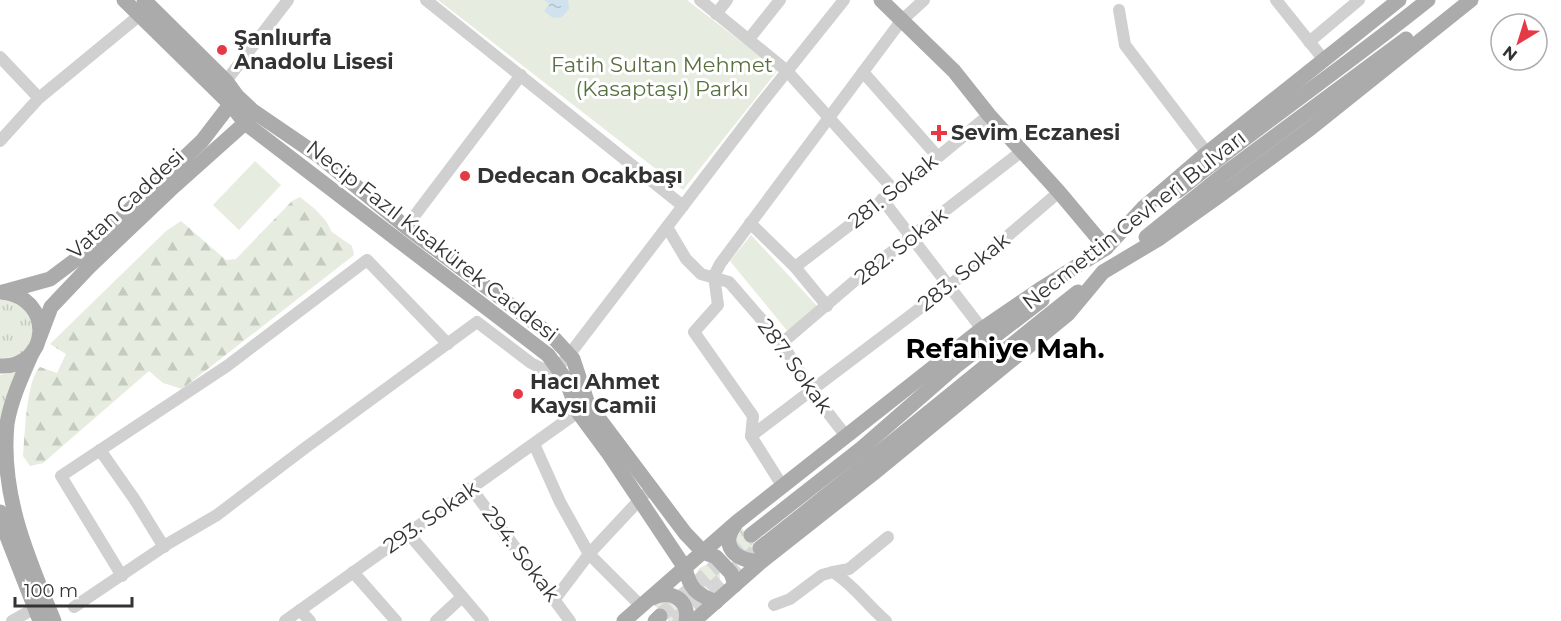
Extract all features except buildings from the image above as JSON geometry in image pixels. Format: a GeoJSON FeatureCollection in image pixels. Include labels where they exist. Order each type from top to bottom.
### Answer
{"type":"FeatureCollection","features":[{"type":"Feature","properties":{"kind":"main road","name":"Necip Fazıl Kısakürek Caddesi"},"geometry":{"type":"LineString","coordinates":[[124,0],[151,4],[226,81],[234,100]]}},
{"type":"Feature","properties":{"kind":"main road"},"geometry":{"type":"LineString","coordinates":[[881,0],[954,72],[1107,248]]}},
{"type":"Feature","properties":{"kind":"main road"},"geometry":{"type":"LineString","coordinates":[[624,621],[737,522],[982,329],[1107,248],[1143,208],[1207,153],[1399,0]]}},
{"type":"Feature","properties":{"kind":"main road","name":"Necmettin Cevheri Bulvarı"},"geometry":{"type":"LineString","coordinates":[[751,535],[862,448],[956,366],[1214,162],[1428,0]]}},
{"type":"Feature","properties":{"kind":"main road","name":"Necmettin Cevheri Bulvarı"},"geometry":{"type":"LineString","coordinates":[[735,585],[761,554],[978,370],[1224,174],[1455,0]]}},
{"type":"Feature","properties":{"kind":"main road"},"geometry":{"type":"LineString","coordinates":[[1103,272],[1160,238],[1311,128],[1471,0]]}},
{"type":"Feature","properties":{"kind":"main road","name":"Necip Fazıl Kısakürek Caddesi"},"geometry":{"type":"LineString","coordinates":[[151,4],[249,117],[548,355],[562,374],[578,412],[685,568],[688,582],[699,595],[716,602]]}},
{"type":"Feature","properties":{"kind":"main road","name":"Vatan Caddesi"},"geometry":{"type":"LineString","coordinates":[[2,292],[50,279],[82,255],[202,141],[234,100]]}},
{"type":"Feature","properties":{"kind":"main road","name":"Necip Fazıl Kısakürek Caddesi"},"geometry":{"type":"LineString","coordinates":[[249,117],[318,156],[406,227],[552,336],[573,359],[588,404],[685,533],[703,552],[716,557],[731,573],[735,585]]}},
{"type":"Feature","properties":{"kind":"main road","name":"Vatan Caddesi"},"geometry":{"type":"LineString","coordinates":[[6,528],[8,496],[4,462],[7,423],[15,396],[51,307],[89,267],[249,117]]}},
{"type":"Feature","properties":{"kind":"main road"},"geometry":{"type":"LineString","coordinates":[[2,292],[14,293],[32,305],[40,325],[39,336]]}},
{"type":"Feature","properties":{"kind":"main road"},"geometry":{"type":"LineString","coordinates":[[0,366],[15,364],[25,359],[33,351]]}},
{"type":"Feature","properties":{"kind":"main road"},"geometry":{"type":"LineString","coordinates":[[0,512],[38,614]]}},
{"type":"Feature","properties":{"kind":"main road"},"geometry":{"type":"LineString","coordinates":[[737,522],[731,530],[729,539],[733,552],[738,558],[747,561],[761,554]]}},
{"type":"Feature","properties":{"kind":"main road"},"geometry":{"type":"LineString","coordinates":[[6,528],[54,621]]}},
{"type":"Feature","properties":{"kind":"main road"},"geometry":{"type":"LineString","coordinates":[[694,621],[735,585]]}},
{"type":"Feature","properties":{"kind":"main road"},"geometry":{"type":"LineString","coordinates":[[645,602],[659,594],[677,597],[684,606],[686,621]]}},
{"type":"Feature","properties":{"kind":"street"},"geometry":{"type":"LineString","coordinates":[[226,81],[288,0]]}},
{"type":"Feature","properties":{"kind":"street"},"geometry":{"type":"LineString","coordinates":[[426,0],[683,206]]}},
{"type":"Feature","properties":{"kind":"street"},"geometry":{"type":"LineString","coordinates":[[700,0],[787,71],[894,190]]}},
{"type":"Feature","properties":{"kind":"street"},"geometry":{"type":"LineString","coordinates":[[716,14],[727,0]]}},
{"type":"Feature","properties":{"kind":"street"},"geometry":{"type":"LineString","coordinates":[[749,39],[780,0]]}},
{"type":"Feature","properties":{"kind":"street"},"geometry":{"type":"LineString","coordinates":[[74,607],[164,547],[218,516],[477,322],[531,363],[562,374],[569,355],[844,0]]}},
{"type":"Feature","properties":{"kind":"street"},"geometry":{"type":"LineString","coordinates":[[783,487],[752,436],[753,416],[694,332],[718,305],[714,276],[720,264],[901,21],[924,0]]}},
{"type":"Feature","properties":{"kind":"street"},"geometry":{"type":"LineString","coordinates":[[1276,0],[1324,60]]}},
{"type":"Feature","properties":{"kind":"street"},"geometry":{"type":"LineString","coordinates":[[1309,42],[1359,0]]}},
{"type":"Feature","properties":{"kind":"street"},"geometry":{"type":"LineString","coordinates":[[0,141],[39,98],[151,4]]}},
{"type":"Feature","properties":{"kind":"street"},"geometry":{"type":"LineString","coordinates":[[1119,10],[1125,45],[1207,153]]}},
{"type":"Feature","properties":{"kind":"street"},"geometry":{"type":"LineString","coordinates":[[0,57],[39,98]]}},
{"type":"Feature","properties":{"kind":"street"},"geometry":{"type":"LineString","coordinates":[[863,72],[938,157]]}},
{"type":"Feature","properties":{"kind":"street"},"geometry":{"type":"LineString","coordinates":[[406,227],[520,75]]}},
{"type":"Feature","properties":{"kind":"street","name":"281. Sokak"},"geometry":{"type":"LineString","coordinates":[[795,267],[989,115]]}},
{"type":"Feature","properties":{"kind":"street","name":"282. Sokak"},"geometry":{"type":"LineString","coordinates":[[782,342],[858,278],[1022,151]]}},
{"type":"Feature","properties":{"kind":"street","name":"283. Sokak"},"geometry":{"type":"LineString","coordinates":[[752,436],[948,287],[1059,192]]}},
{"type":"Feature","properties":{"kind":"street"},"geometry":{"type":"LineString","coordinates":[[882,200],[982,329]]}},
{"type":"Feature","properties":{"kind":"street"},"geometry":{"type":"LineString","coordinates":[[750,222],[795,267],[827,306]]}},
{"type":"Feature","properties":{"kind":"street","name":"287. Sokak"},"geometry":{"type":"LineString","coordinates":[[667,227],[686,259],[701,274],[729,282],[782,342],[811,391],[846,436]]}},
{"type":"Feature","properties":{"kind":"street"},"geometry":{"type":"LineString","coordinates":[[122,576],[61,476],[227,366],[367,260],[448,344]]}},
{"type":"Feature","properties":{"kind":"street","name":"293. Sokak"},"geometry":{"type":"LineString","coordinates":[[285,621],[578,412]]}},
{"type":"Feature","properties":{"kind":"street"},"geometry":{"type":"LineString","coordinates":[[534,444],[560,502],[589,554],[645,602]]}},
{"type":"Feature","properties":{"kind":"street"},"geometry":{"type":"LineString","coordinates":[[100,450],[164,547]]}},
{"type":"Feature","properties":{"kind":"street","name":"294. Sokak"},"geometry":{"type":"LineString","coordinates":[[471,488],[570,621]]}},
{"type":"Feature","properties":{"kind":"street"},"geometry":{"type":"LineString","coordinates":[[555,599],[589,554],[650,488]]}},
{"type":"Feature","properties":{"kind":"street"},"geometry":{"type":"LineString","coordinates":[[408,533],[483,621]]}},
{"type":"Feature","properties":{"kind":"street"},"geometry":{"type":"LineString","coordinates":[[774,605],[790,599],[822,575],[849,569],[888,537]]}},
{"type":"Feature","properties":{"kind":"street"},"geometry":{"type":"LineString","coordinates":[[353,572],[396,621]]}},
{"type":"Feature","properties":{"kind":"street"},"geometry":{"type":"LineString","coordinates":[[833,572],[849,582],[872,609],[886,621]]}},
{"type":"Feature","properties":{"kind":"street"},"geometry":{"type":"LineString","coordinates":[[436,621],[462,597]]}},
{"type":"Feature","properties":{"kind":"street"},"geometry":{"type":"LineString","coordinates":[[300,610],[309,621]]}},
{"type":"Feature","properties":{"kind":"street"},"geometry":{"type":"LineString","coordinates":[[12,621],[38,614]]}},
{"type":"Feature","properties":{"kind":"green space","name":"Fatih Sultan Mehmet (Kasaptaşı) Parkı"},"geometry":{"type":"Polygon","coordinates":[[[438,0],[687,0],[778,70],[683,190],[438,0]]]}},
{"type":"Feature","properties":{"kind":"green space"},"geometry":{"type":"Polygon","coordinates":[[[255,161],[281,185],[239,230],[213,205],[255,161]]]}},
{"type":"Feature","properties":{"kind":"green space"},"geometry":{"type":"Polygon","coordinates":[[[300,197],[326,221],[332,232],[352,246],[354,255],[182,389],[163,383],[149,371],[43,463],[30,466],[23,456],[27,409],[35,374],[40,367],[57,373],[66,354],[50,344],[166,231],[181,221],[226,260],[236,259],[292,201],[300,197]]]}},
{"type":"Feature","properties":{"kind":"green space"},"geometry":{"type":"Polygon","coordinates":[[[751,235],[819,308],[789,333],[730,261],[751,235]]]}},
{"type":"Feature","properties":{"kind":"green space"},"geometry":{"type":"Polygon","coordinates":[[[0,298],[21,303],[33,320],[32,341],[26,350],[18,356],[0,359],[0,298]]]}},
{"type":"Feature","properties":{"kind":"green space"},"geometry":{"type":"Polygon","coordinates":[[[18,371],[0,455],[0,375],[18,371]]]}},
{"type":"Feature","properties":{"kind":"green space"},"geometry":{"type":"Polygon","coordinates":[[[741,527],[762,554],[753,557],[736,547],[737,532],[741,527]]]}},
{"type":"Feature","properties":{"kind":"green space"},"geometry":{"type":"Polygon","coordinates":[[[708,565],[713,566],[719,572],[719,582],[713,588],[708,589],[703,588],[697,582],[696,577],[697,572],[703,566],[708,565]]]}},
{"type":"Feature","properties":{"kind":"green space"},"geometry":{"type":"Polygon","coordinates":[[[661,599],[678,604],[681,621],[669,621],[653,603],[661,599]]]}},
{"type":"Feature","properties":{"kind":"water"},"geometry":{"type":"Polygon","coordinates":[[[544,0],[568,0],[569,9],[562,17],[553,18],[544,11],[549,4],[544,0]]]}},
{"type":"Feature","properties":{"kind":"tunnel"},"geometry":{"type":"LineString","coordinates":[[660,616],[751,535]]}},
{"type":"Feature","properties":{"kind":"tunnel"},"geometry":{"type":"LineString","coordinates":[[675,621],[755,552]]}},
{"type":"Feature","properties":{"kind":"place","name":"Şanlıurfa Anadolu Lisesi"},"geometry":{"type":"Point","coordinates":[222,50]}},
{"type":"Feature","properties":{"kind":"place","name":"Sevim Eczanesi"},"geometry":{"type":"Point","coordinates":[939,133]}},
{"type":"Feature","properties":{"kind":"place","name":"Dedecan Ocakbaşı"},"geometry":{"type":"Point","coordinates":[465,176]}},
{"type":"Feature","properties":{"kind":"place","name":"Hacı Ahmet Kaysı Camii"},"geometry":{"type":"Point","coordinates":[518,394]}},
{"type":"Feature","properties":{"kind":"district","name":"Refahiye Mah."},"geometry":{"type":"Point","coordinates":[1005,349]}}]}
